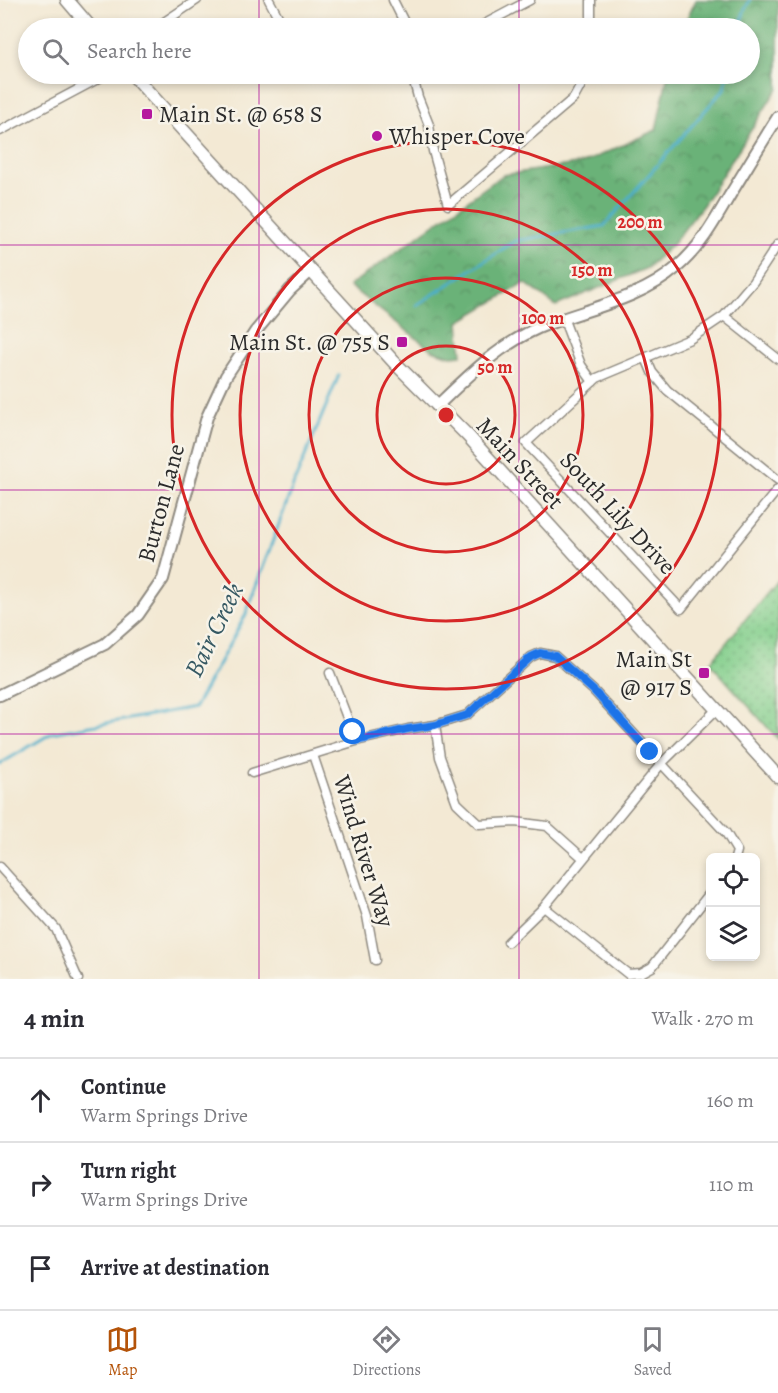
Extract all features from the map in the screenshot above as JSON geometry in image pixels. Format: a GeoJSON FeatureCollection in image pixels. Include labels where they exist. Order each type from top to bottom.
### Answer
{"type":"FeatureCollection","features":[{"type":"Feature","properties":{"kind":"main road"},"geometry":{"type":"LineString","coordinates":[[67,0],[82,18]]}},
{"type":"Feature","properties":{"kind":"main road","name":"Main Street"},"geometry":{"type":"LineString","coordinates":[[141,84],[778,777]]}},
{"type":"Feature","properties":{"kind":"street"},"geometry":{"type":"LineString","coordinates":[[170,18],[196,0]]}},
{"type":"Feature","properties":{"kind":"street"},"geometry":{"type":"LineString","coordinates":[[269,0],[279,18]]}},
{"type":"Feature","properties":{"kind":"street"},"geometry":{"type":"LineString","coordinates":[[393,0],[402,18]]}},
{"type":"Feature","properties":{"kind":"street"},"geometry":{"type":"LineString","coordinates":[[496,18],[530,0]]}},
{"type":"Feature","properties":{"kind":"street"},"geometry":{"type":"LineString","coordinates":[[591,0],[591,18]]}},
{"type":"Feature","properties":{"kind":"street"},"geometry":{"type":"LineString","coordinates":[[0,130],[88,84]]}},
{"type":"Feature","properties":{"kind":"street"},"geometry":{"type":"LineString","coordinates":[[415,84],[429,125],[433,152],[448,205],[574,98],[582,84]]}},
{"type":"Feature","properties":{"kind":"street"},"geometry":{"type":"LineString","coordinates":[[437,406],[504,346],[539,328],[643,289],[675,269],[710,230],[776,123]]}},
{"type":"Feature","properties":{"kind":"street"},"geometry":{"type":"LineString","coordinates":[[564,320],[581,365],[592,381],[690,339],[724,316],[753,282],[778,244]]}},
{"type":"Feature","properties":{"kind":"street","name":"Burton Lane"},"geometry":{"type":"LineString","coordinates":[[0,695],[105,644],[138,615],[163,579],[207,417],[226,376],[255,332],[290,290],[312,270]]}},
{"type":"Feature","properties":{"kind":"street"},"geometry":{"type":"LineString","coordinates":[[724,316],[778,359]]}},
{"type":"Feature","properties":{"kind":"street"},"geometry":{"type":"LineString","coordinates":[[646,358],[656,378],[667,390],[778,480]]}},
{"type":"Feature","properties":{"kind":"street","name":"South Lily Drive"},"geometry":{"type":"LineString","coordinates":[[592,381],[526,443],[681,609],[778,489]]}},
{"type":"Feature","properties":{"kind":"street"},"geometry":{"type":"LineString","coordinates":[[252,773],[356,741],[435,725],[467,715],[531,657],[540,653],[555,656],[594,691],[726,833],[736,853]]}},
{"type":"Feature","properties":{"kind":"street"},"geometry":{"type":"LineString","coordinates":[[330,673],[356,741]]}},
{"type":"Feature","properties":{"kind":"street"},"geometry":{"type":"LineString","coordinates":[[508,942],[544,907],[661,764],[716,710]]}},
{"type":"Feature","properties":{"kind":"street"},"geometry":{"type":"LineString","coordinates":[[435,725],[440,757],[457,803],[479,824],[515,822],[547,826],[583,858]]}},
{"type":"Feature","properties":{"kind":"street","name":"Wind River Way"},"geometry":{"type":"LineString","coordinates":[[313,755],[366,916],[375,960]]}},
{"type":"Feature","properties":{"kind":"street"},"geometry":{"type":"LineString","coordinates":[[0,867],[56,929],[78,979]]}},
{"type":"Feature","properties":{"kind":"street"},"geometry":{"type":"LineString","coordinates":[[544,907],[628,974],[641,973],[652,967],[706,898]]}},
{"type":"Feature","properties":{"kind":"green space"},"geometry":{"type":"Polygon","coordinates":[[[696,0],[778,0],[778,88],[703,205],[672,245],[647,268],[556,306],[525,283],[459,322],[462,355],[451,356],[432,350],[349,286],[503,175],[583,163],[656,130],[666,84],[760,84],[760,18],[687,18],[696,0]]]}},
{"type":"Feature","properties":{"kind":"green space"},"geometry":{"type":"Polygon","coordinates":[[[778,579],[778,739],[710,663],[778,579]]]}},
{"type":"Feature","properties":{"kind":"waterway","name":"Bair Creek"},"geometry":{"type":"LineString","coordinates":[[742,18],[750,0]]}},
{"type":"Feature","properties":{"kind":"waterway","name":"Bair Creek"},"geometry":{"type":"LineString","coordinates":[[417,305],[515,241],[604,226],[724,89],[725,84]]}},
{"type":"Feature","properties":{"kind":"waterway","name":"Bair Creek"},"geometry":{"type":"LineString","coordinates":[[0,764],[52,733],[195,707],[245,616],[294,483],[339,375]]}},
{"type":"Feature","properties":{"kind":"place","name":"Main St. @ 658 S"},"geometry":{"type":"Point","coordinates":[147,114]}},
{"type":"Feature","properties":{"kind":"place","name":"Whisper Cove"},"geometry":{"type":"Point","coordinates":[377,136]}},
{"type":"Feature","properties":{"kind":"place","name":"Main St. @ 755 S"},"geometry":{"type":"Point","coordinates":[402,342]}},
{"type":"Feature","properties":{"kind":"place","name":"Main St @ 917 S"},"geometry":{"type":"Point","coordinates":[704,673]}},
{"type":"Feature","properties":{"kind":"route"},"geometry":{"type":"LineString","coordinates":[[353,732],[356,741],[435,725],[467,715],[531,657],[540,653],[555,656],[594,691],[650,752]]}}]}
